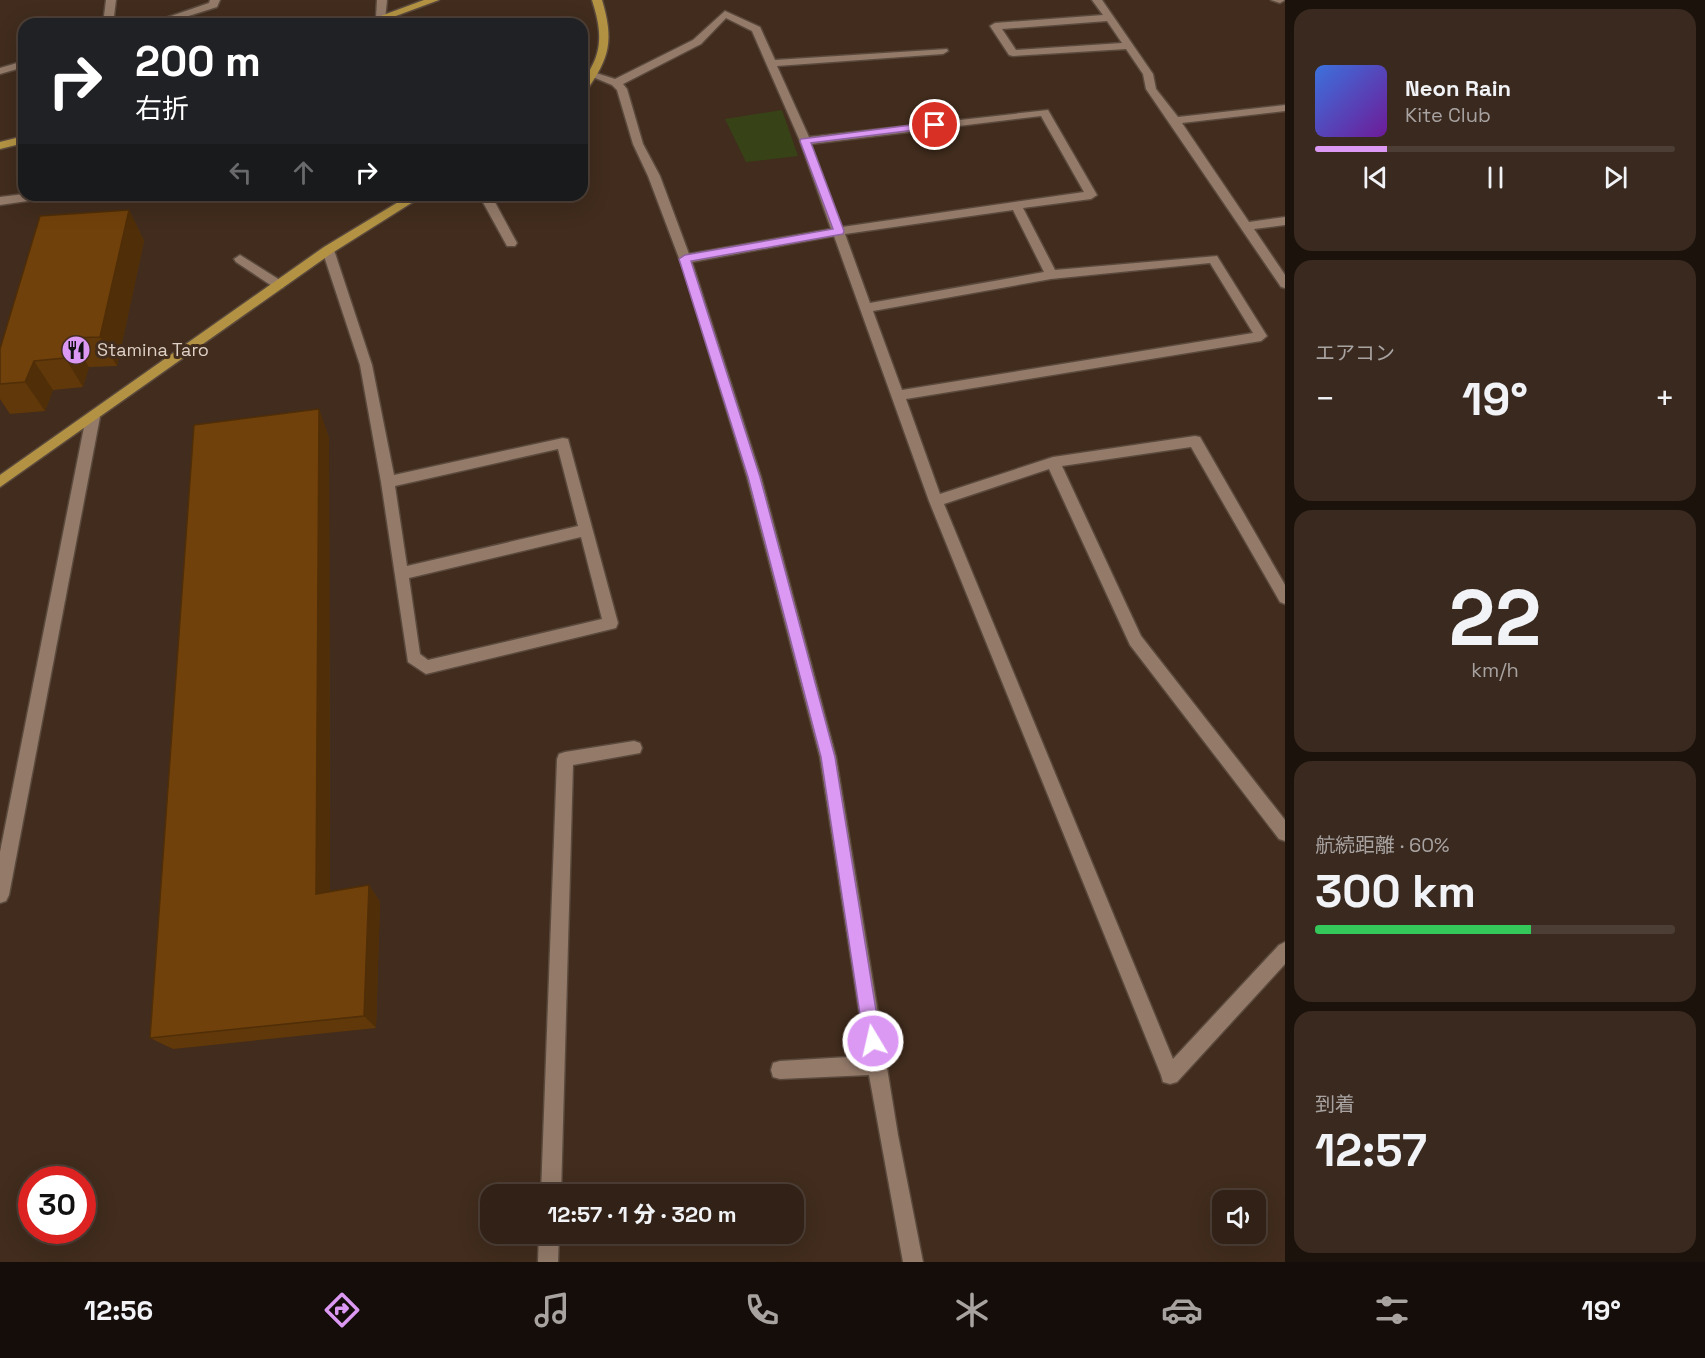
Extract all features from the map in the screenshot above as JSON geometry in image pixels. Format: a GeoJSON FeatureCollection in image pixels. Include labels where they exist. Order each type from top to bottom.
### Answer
{"type":"FeatureCollection","features":[{"type":"Feature","properties":{"kind":"main road"},"geometry":{"type":"LineString","coordinates":[[381,18],[434,0]]}},
{"type":"Feature","properties":{"kind":"main road"},"geometry":{"type":"LineString","coordinates":[[588,81],[603,56],[606,37],[597,0]]}},
{"type":"Feature","properties":{"kind":"main road"},"geometry":{"type":"LineString","coordinates":[[0,146],[18,141]]}},
{"type":"Feature","properties":{"kind":"main road"},"geometry":{"type":"LineString","coordinates":[[0,482],[328,250],[408,201]]}},
{"type":"Feature","properties":{"kind":"street"},"geometry":{"type":"LineString","coordinates":[[109,18],[111,0]]}},
{"type":"Feature","properties":{"kind":"street"},"geometry":{"type":"LineString","coordinates":[[172,18],[214,5],[215,0]]}},
{"type":"Feature","properties":{"kind":"street"},"geometry":{"type":"LineString","coordinates":[[381,18],[382,0]]}},
{"type":"Feature","properties":{"kind":"street"},"geometry":{"type":"LineString","coordinates":[[1096,0],[1148,74],[1151,89],[1285,284]]}},
{"type":"Feature","properties":{"kind":"street"},"geometry":{"type":"LineString","coordinates":[[616,83],[697,42],[725,15],[756,29],[805,141],[936,501],[1170,1075],[1285,951]]}},
{"type":"Feature","properties":{"kind":"street"},"geometry":{"type":"LineString","coordinates":[[1109,18],[995,26],[1013,53],[1128,46]]}},
{"type":"Feature","properties":{"kind":"street"},"geometry":{"type":"LineString","coordinates":[[770,63],[943,51]]}},
{"type":"Feature","properties":{"kind":"street"},"geometry":{"type":"LineString","coordinates":[[0,71],[18,66]]}},
{"type":"Feature","properties":{"kind":"street"},"geometry":{"type":"LineString","coordinates":[[593,75],[616,83],[622,89],[638,144],[654,176],[685,259],[754,477],[828,757],[877,1065],[913,1262]]}},
{"type":"Feature","properties":{"kind":"street"},"geometry":{"type":"LineString","coordinates":[[1175,121],[1285,108]]}},
{"type":"Feature","properties":{"kind":"street"},"geometry":{"type":"LineString","coordinates":[[685,259],[839,231],[1091,195],[1044,112],[805,141]]}},
{"type":"Feature","properties":{"kind":"street"},"geometry":{"type":"LineString","coordinates":[[0,201],[18,198]]}},
{"type":"Feature","properties":{"kind":"street"},"geometry":{"type":"LineString","coordinates":[[488,201],[511,243]]}},
{"type":"Feature","properties":{"kind":"street"},"geometry":{"type":"LineString","coordinates":[[1016,205],[1051,275]]}},
{"type":"Feature","properties":{"kind":"street"},"geometry":{"type":"LineString","coordinates":[[1246,226],[1285,221]]}},
{"type":"Feature","properties":{"kind":"street"},"geometry":{"type":"LineString","coordinates":[[328,250],[366,365],[388,482],[413,657],[426,667],[611,623],[563,443],[388,482]]}},
{"type":"Feature","properties":{"kind":"street"},"geometry":{"type":"LineString","coordinates":[[240,259],[279,285]]}},
{"type":"Feature","properties":{"kind":"street"},"geometry":{"type":"LineString","coordinates":[[864,308],[1051,275],[1213,259],[1261,336],[897,396]]}},
{"type":"Feature","properties":{"kind":"street"},"geometry":{"type":"LineString","coordinates":[[0,895],[93,417]]}},
{"type":"Feature","properties":{"kind":"street"},"geometry":{"type":"LineString","coordinates":[[936,501],[1053,462],[1195,441],[1285,598]]}},
{"type":"Feature","properties":{"kind":"street"},"geometry":{"type":"LineString","coordinates":[[1053,462],[1135,640],[1285,833]]}},
{"type":"Feature","properties":{"kind":"street"},"geometry":{"type":"LineString","coordinates":[[401,574],[586,530]]}},
{"type":"Feature","properties":{"kind":"street"},"geometry":{"type":"LineString","coordinates":[[550,1184],[565,759],[634,748]]}},
{"type":"Feature","properties":{"kind":"street"},"geometry":{"type":"LineString","coordinates":[[780,1070],[877,1065]]}},
{"type":"Feature","properties":{"kind":"street"},"geometry":{"type":"LineString","coordinates":[[548,1262],[549,1244]]}},
{"type":"Feature","properties":{"kind":"green space"},"geometry":{"type":"Polygon","coordinates":[[[782,110],[798,156],[746,162],[725,119],[782,110]]]}},
{"type":"Feature","properties":{"kind":"building"},"geometry":{"type":"Polygon","coordinates":[[[129,210],[100,337],[71,338],[65,358],[34,361],[25,382],[0,384],[0,349],[40,216],[129,210]]]}},
{"type":"Feature","properties":{"kind":"building"},"geometry":{"type":"Polygon","coordinates":[[[319,409],[316,894],[369,885],[364,1016],[150,1038],[194,425],[319,409]]]}},
{"type":"Feature","properties":{"kind":"place","name":"Stamina Taro"},"geometry":{"type":"Point","coordinates":[76,350]}},
{"type":"Feature","properties":{"kind":"route"},"geometry":{"type":"LineString","coordinates":[[873,1041],[828,757],[754,477],[685,259],[839,231],[805,141],[935,125]]}}]}
